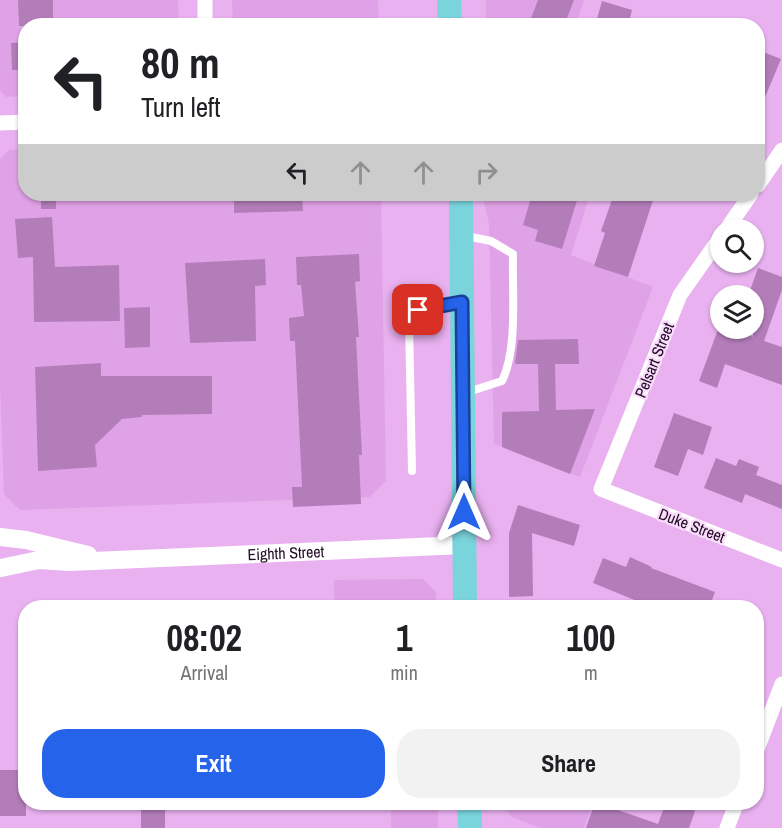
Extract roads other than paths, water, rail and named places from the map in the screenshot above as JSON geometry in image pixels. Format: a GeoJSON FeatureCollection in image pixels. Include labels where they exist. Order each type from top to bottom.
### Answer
{"type":"FeatureCollection","features":[{"type":"Feature","properties":{"kind":"highway"},"geometry":{"type":"LineString","coordinates":[[449,0],[450,18]]}},
{"type":"Feature","properties":{"kind":"highway"},"geometry":{"type":"LineString","coordinates":[[458,0],[459,18]]}},
{"type":"Feature","properties":{"kind":"highway"},"geometry":{"type":"LineString","coordinates":[[460,201],[465,600]]}},
{"type":"Feature","properties":{"kind":"highway"},"geometry":{"type":"LineString","coordinates":[[469,810],[470,828]]}},
{"type":"Feature","properties":{"kind":"street"},"geometry":{"type":"LineString","coordinates":[[205,0],[205,18]]}},
{"type":"Feature","properties":{"kind":"street"},"geometry":{"type":"LineString","coordinates":[[0,123],[18,122]]}},
{"type":"Feature","properties":{"kind":"street"},"geometry":{"type":"LineString","coordinates":[[765,175],[782,150]]}},
{"type":"Feature","properties":{"kind":"street"},"geometry":{"type":"LineString","coordinates":[[734,219],[746,201]]}},
{"type":"Feature","properties":{"kind":"street","name":"Pelsart Street"},"geometry":{"type":"LineString","coordinates":[[601,489],[680,294],[710,252]]}},
{"type":"Feature","properties":{"kind":"street","name":"Duke Street"},"geometry":{"type":"LineString","coordinates":[[601,489],[782,560]]}},
{"type":"Feature","properties":{"kind":"street"},"geometry":{"type":"LineString","coordinates":[[0,537],[5,551],[0,568]]}},
{"type":"Feature","properties":{"kind":"street","name":"Eighth Street"},"geometry":{"type":"LineString","coordinates":[[0,537],[26,540],[110,560]]}},
{"type":"Feature","properties":{"kind":"street","name":"Eighth Street"},"geometry":{"type":"LineString","coordinates":[[0,568],[39,560],[69,562],[464,545]]}},
{"type":"Feature","properties":{"kind":"street"},"geometry":{"type":"LineString","coordinates":[[764,731],[782,684]]}},
{"type":"Feature","properties":{"kind":"street"},"geometry":{"type":"LineString","coordinates":[[727,828],[734,810]]}},
{"type":"Feature","properties":{"kind":"lane"},"geometry":{"type":"LineString","coordinates":[[461,235],[491,241],[513,254],[512,321],[508,370],[502,381],[463,394]]}},
{"type":"Feature","properties":{"kind":"lane"},"geometry":{"type":"LineString","coordinates":[[412,471],[409,319],[418,310],[462,302]]}}]}
